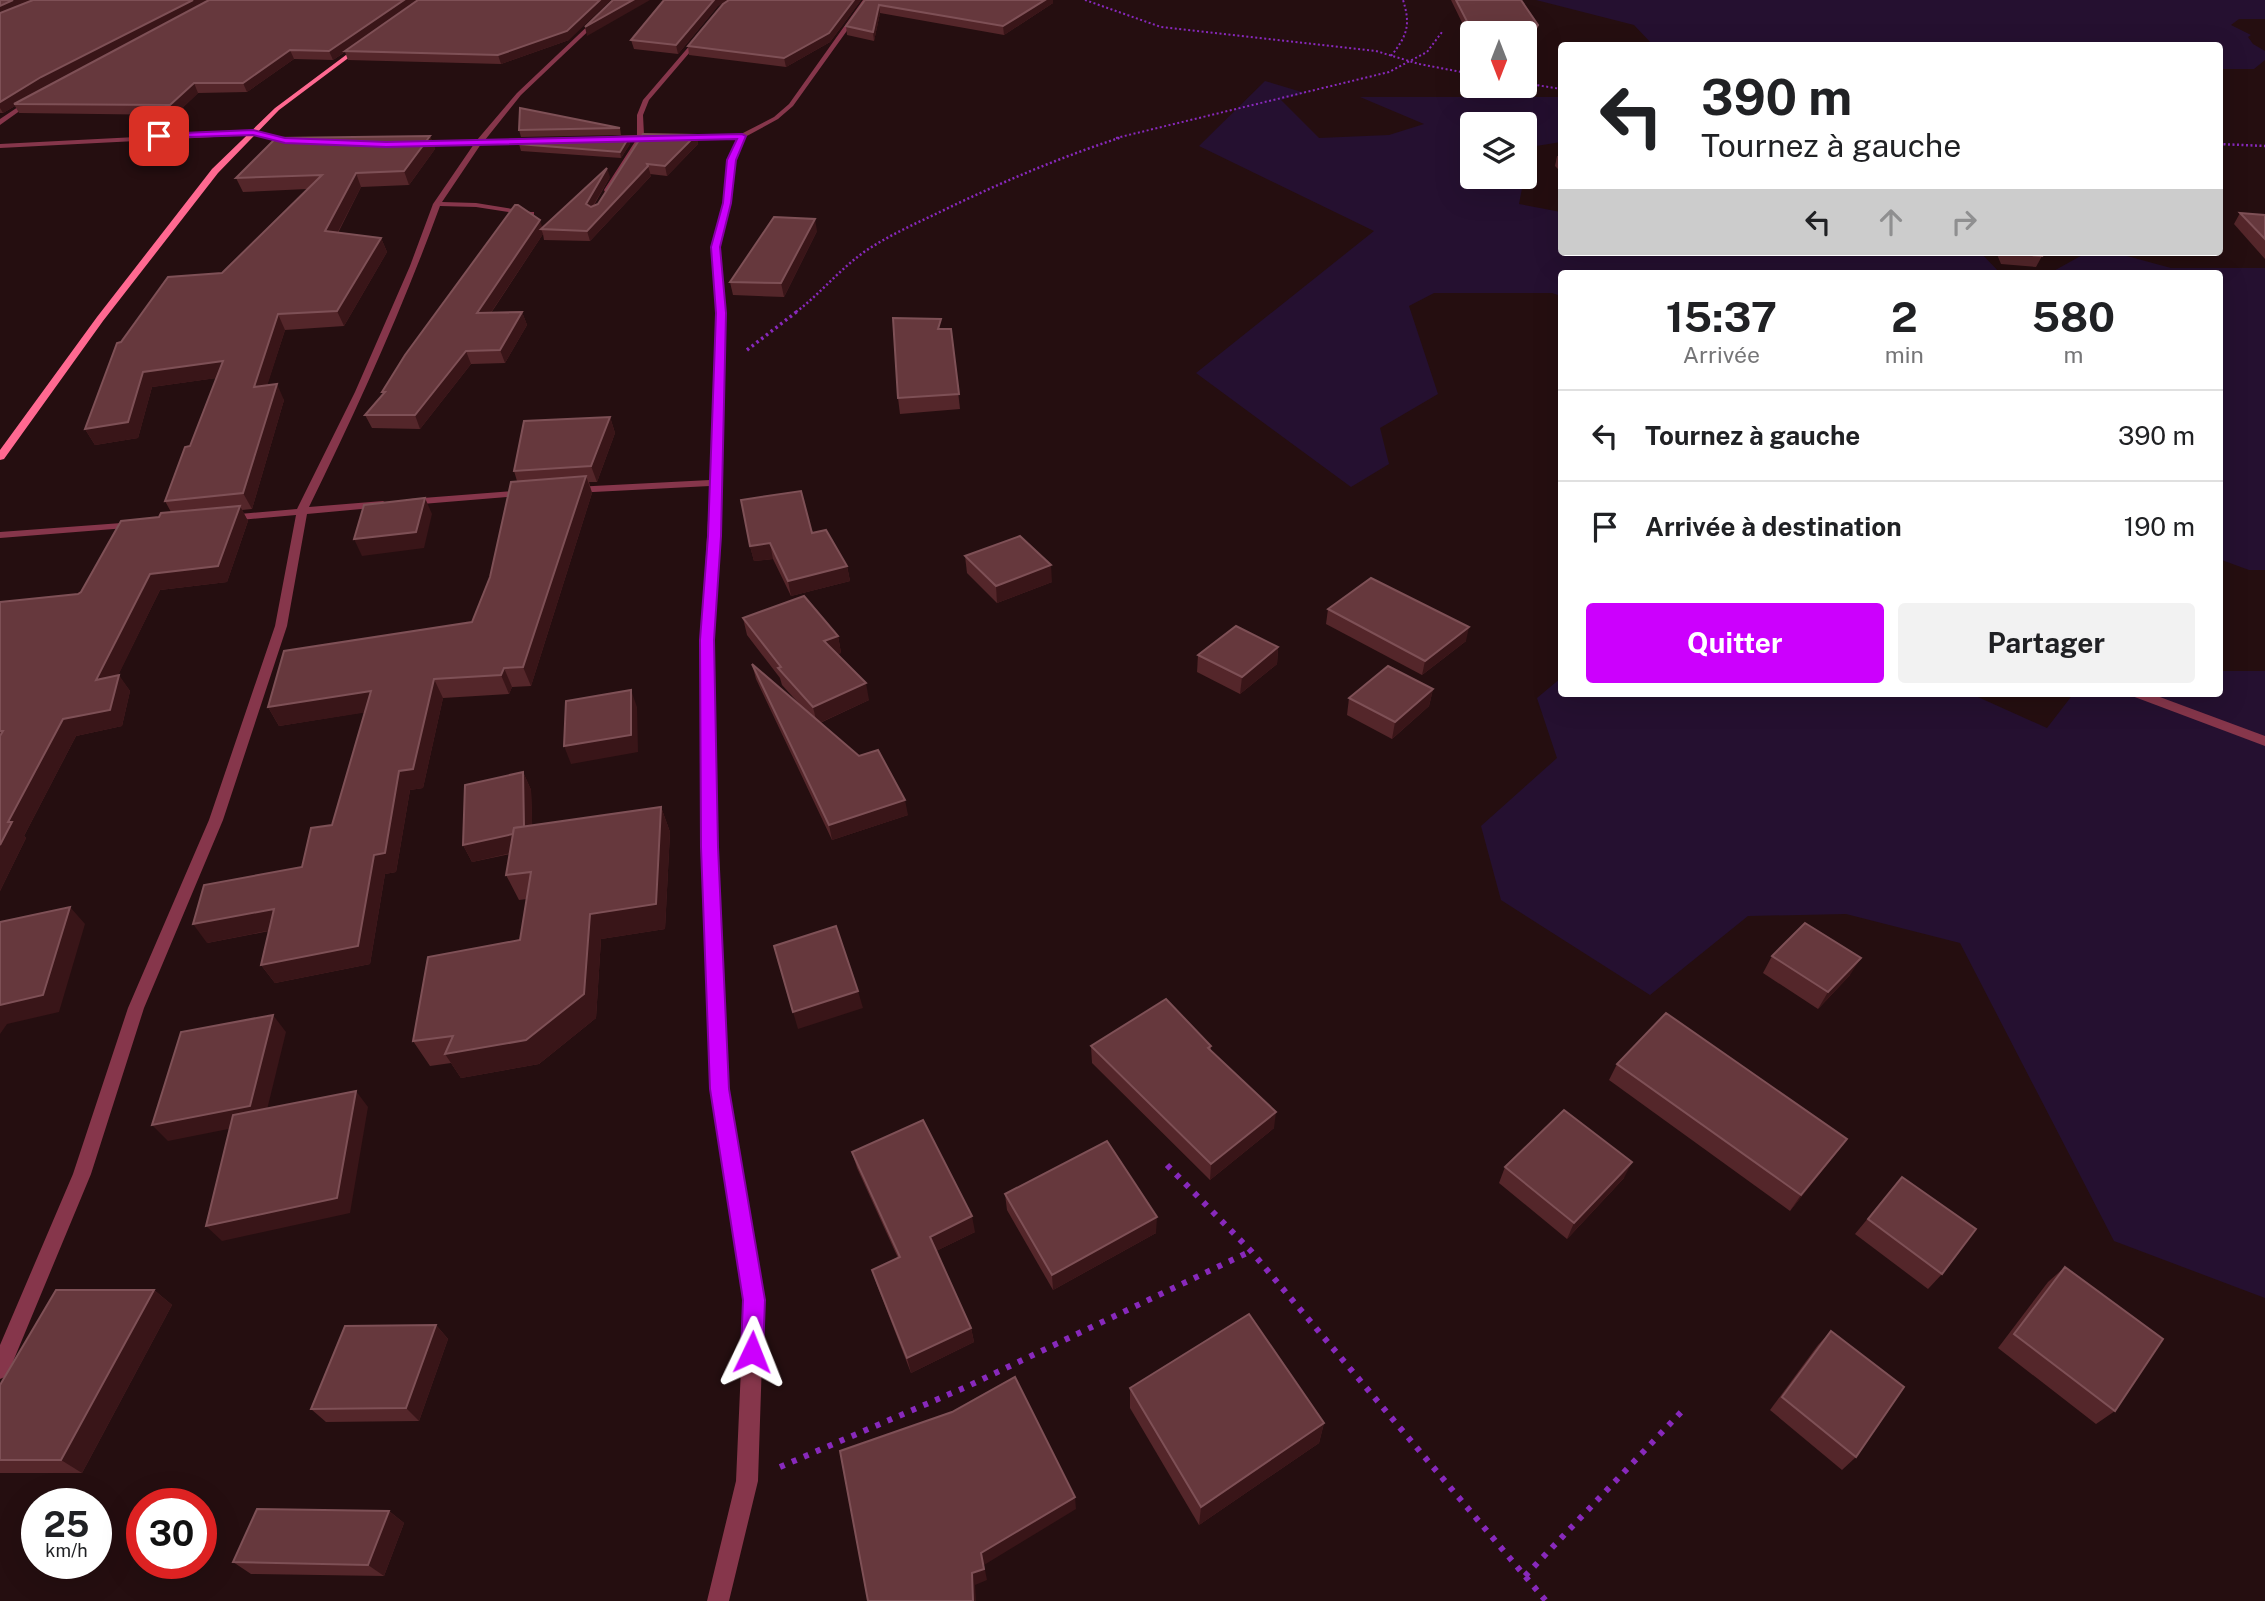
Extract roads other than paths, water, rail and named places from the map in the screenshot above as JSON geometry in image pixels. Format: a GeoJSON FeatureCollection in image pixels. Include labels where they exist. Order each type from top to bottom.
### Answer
{"type":"FeatureCollection","features":[{"type":"Feature","properties":{"kind":"main road"},"geometry":{"type":"LineString","coordinates":[[0,457],[69,361],[215,171],[278,109],[338,62],[370,41]]}},
{"type":"Feature","properties":{"kind":"street"},"geometry":{"type":"LineString","coordinates":[[0,1369],[82,1174],[136,1008],[216,820],[281,626],[303,510],[360,392],[414,266],[437,204],[478,143],[519,93],[618,0]]}},
{"type":"Feature","properties":{"kind":"street"},"geometry":{"type":"LineString","coordinates":[[594,138],[742,136],[776,118],[791,105],[866,0]]}},
{"type":"Feature","properties":{"kind":"street"},"geometry":{"type":"LineString","coordinates":[[602,202],[641,137],[640,115],[646,100],[702,34]]}},
{"type":"Feature","properties":{"kind":"street"},"geometry":{"type":"LineString","coordinates":[[0,123],[9,114],[39,96]]}},
{"type":"Feature","properties":{"kind":"street"},"geometry":{"type":"LineString","coordinates":[[0,146],[253,133],[285,140],[306,141]]}},
{"type":"Feature","properties":{"kind":"street"},"geometry":{"type":"LineString","coordinates":[[718,1601],[747,1481],[754,1300],[719,1089],[709,847],[707,640],[716,483],[721,313],[715,247],[727,203],[732,160],[742,136]]}},
{"type":"Feature","properties":{"kind":"street"},"geometry":{"type":"LineString","coordinates":[[399,145],[554,139]]}},
{"type":"Feature","properties":{"kind":"street"},"geometry":{"type":"LineString","coordinates":[[437,204],[476,205],[531,214]]}},
{"type":"Feature","properties":{"kind":"street"},"geometry":{"type":"LineString","coordinates":[[564,491],[716,483]]}},
{"type":"Feature","properties":{"kind":"street"},"geometry":{"type":"LineString","coordinates":[[213,520],[303,510],[537,492]]}},
{"type":"Feature","properties":{"kind":"street"},"geometry":{"type":"LineString","coordinates":[[0,535],[151,525]]}},
{"type":"Feature","properties":{"kind":"street"},"geometry":{"type":"LineString","coordinates":[[2148,697],[2265,741]]}}]}
